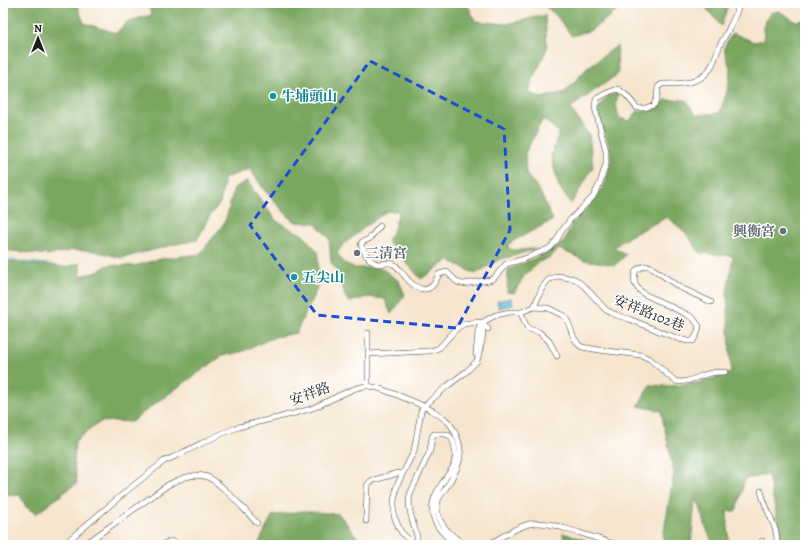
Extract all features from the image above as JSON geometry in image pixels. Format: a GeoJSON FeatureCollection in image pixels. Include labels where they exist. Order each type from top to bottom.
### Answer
{"type":"FeatureCollection","features":[{"type":"Feature","properties":{"kind":"street"},"geometry":{"type":"LineString","coordinates":[[380,226],[369,239],[362,242],[362,248],[368,257],[373,262],[379,264],[391,262],[414,285],[424,290],[434,284],[439,274],[447,272],[457,282],[464,284],[490,280],[494,278],[506,264],[524,259],[550,248],[570,220],[593,197],[600,183],[606,164],[606,151],[595,108],[596,99],[618,89],[626,95],[637,108],[645,108],[654,105],[657,98],[658,88],[662,84],[677,84],[697,80],[708,72],[713,65],[721,43],[740,3]]}},
{"type":"Feature","properties":{"kind":"street","name":"安祥路102巷"},"geometry":{"type":"LineString","coordinates":[[534,307],[542,288],[548,280],[558,276],[575,279],[585,287],[606,310],[679,339],[693,341],[699,326],[696,322],[688,315],[644,294],[639,290],[634,284],[636,270],[644,266],[650,266],[679,287],[711,302]]}},
{"type":"Feature","properties":{"kind":"street"},"geometry":{"type":"LineString","coordinates":[[368,354],[430,351],[438,348],[457,328],[464,324],[481,322],[496,315],[510,312],[521,312],[534,307],[548,308],[564,316],[574,338],[582,347],[641,355],[650,359],[675,381],[688,381],[712,373],[725,372]]}},
{"type":"Feature","properties":{"kind":"street"},"geometry":{"type":"LineString","coordinates":[[521,312],[527,327],[539,332],[549,341],[557,356]]}},
{"type":"Feature","properties":{"kind":"street"},"geometry":{"type":"LineString","coordinates":[[481,322],[488,329]]}},
{"type":"Feature","properties":{"kind":"street"},"geometry":{"type":"LineString","coordinates":[[455,545],[440,531],[433,515],[433,502],[435,494],[452,468],[454,462],[454,442],[450,436],[445,434],[432,435],[430,451],[410,494],[410,511],[417,536],[415,545],[402,533],[394,516],[394,501],[397,484],[414,451],[421,411],[423,407],[477,361],[483,333],[481,322]]}},
{"type":"Feature","properties":{"kind":"street"},"geometry":{"type":"LineString","coordinates":[[368,334],[368,386],[386,391],[434,412],[447,421],[456,433],[460,444],[459,462],[457,469],[438,500],[437,511],[438,516],[446,528],[452,535],[466,545]]}},
{"type":"Feature","properties":{"kind":"street","name":"安祥路"},"geometry":{"type":"LineString","coordinates":[[63,545],[129,489],[168,459],[219,434],[239,427],[299,412],[332,400],[355,388],[368,386]]}},
{"type":"Feature","properties":{"kind":"street"},"geometry":{"type":"LineString","coordinates":[[366,521],[368,483],[398,473],[402,474]]}},
{"type":"Feature","properties":{"kind":"street"},"geometry":{"type":"LineString","coordinates":[[84,545],[168,484],[178,479],[190,476],[205,476],[217,482],[258,523]]}},
{"type":"Feature","properties":{"kind":"street"},"geometry":{"type":"LineString","coordinates":[[761,491],[776,532],[777,545]]}},
{"type":"Feature","properties":{"kind":"street"},"geometry":{"type":"LineString","coordinates":[[487,545],[518,528],[539,523],[562,528],[616,545]]}},
{"type":"Feature","properties":{"kind":"street"},"geometry":{"type":"LineString","coordinates":[[163,545],[167,542],[173,542],[178,545]]}},
{"type":"Feature","properties":{"kind":"highlighted area"},"geometry":{"type":"Polygon","coordinates":[[[370,61],[504,129],[510,230],[457,328],[317,315],[250,225],[370,61]]]}},
{"type":"Feature","properties":{"kind":"green space"},"geometry":{"type":"Polygon","coordinates":[[[3,3],[79,3],[78,8],[84,23],[116,33],[128,21],[152,15],[147,3],[185,3],[209,7],[223,3],[467,3],[475,21],[506,24],[545,15],[547,48],[528,92],[541,98],[565,92],[587,68],[617,46],[618,74],[570,108],[589,135],[593,167],[571,204],[559,187],[551,156],[559,132],[543,119],[525,153],[526,174],[539,190],[553,220],[507,245],[511,250],[536,249],[500,259],[475,274],[449,260],[421,279],[387,241],[394,229],[399,211],[387,211],[344,244],[337,253],[344,263],[355,268],[381,268],[399,281],[405,295],[391,314],[385,299],[368,297],[349,302],[345,296],[338,273],[331,262],[329,238],[315,223],[296,222],[288,216],[265,191],[250,169],[225,178],[220,203],[211,214],[197,240],[122,258],[94,251],[74,250],[49,255],[3,250],[3,3]]]}},
{"type":"Feature","properties":{"kind":"green space"},"geometry":{"type":"Polygon","coordinates":[[[541,3],[628,3],[591,30],[572,36],[555,14],[541,3]]]}},
{"type":"Feature","properties":{"kind":"green space"},"geometry":{"type":"Polygon","coordinates":[[[702,3],[729,3],[721,26],[702,3]]]}},
{"type":"Feature","properties":{"kind":"green space"},"geometry":{"type":"Polygon","coordinates":[[[779,11],[795,21],[805,20],[805,545],[781,545],[778,522],[768,475],[745,479],[736,511],[727,511],[729,545],[713,545],[699,504],[695,499],[691,545],[664,545],[663,537],[674,473],[661,411],[638,406],[650,385],[671,386],[699,383],[731,373],[727,292],[733,256],[700,253],[685,232],[667,217],[630,236],[614,247],[626,255],[615,265],[584,260],[559,249],[550,257],[539,262],[524,276],[514,293],[507,292],[508,270],[535,258],[564,242],[572,223],[589,206],[606,182],[611,160],[609,145],[597,113],[600,105],[608,96],[618,93],[616,104],[619,118],[629,121],[638,111],[658,107],[666,100],[686,100],[696,115],[719,113],[727,92],[730,76],[730,67],[725,52],[726,43],[733,33],[754,42],[764,40],[763,27],[770,13],[779,11]]]}},
{"type":"Feature","properties":{"kind":"green space"},"geometry":{"type":"Polygon","coordinates":[[[247,181],[276,221],[303,235],[318,252],[318,286],[296,333],[275,337],[241,352],[222,356],[131,422],[100,422],[75,441],[74,464],[77,483],[36,514],[26,507],[20,495],[3,496],[3,262],[7,261],[66,267],[80,263],[80,276],[97,272],[108,265],[134,266],[160,259],[200,254],[223,225],[227,216],[234,188],[247,181]]]}},
{"type":"Feature","properties":{"kind":"green space"},"geometry":{"type":"Polygon","coordinates":[[[302,511],[339,514],[363,545],[258,545],[272,516],[302,511]]]}},
{"type":"Feature","properties":{"kind":"green space"},"geometry":{"type":"Polygon","coordinates":[[[563,533],[600,545],[564,545],[563,533]]]}},
{"type":"Feature","properties":{"kind":"water"},"geometry":{"type":"Polygon","coordinates":[[[511,298],[513,305],[499,308],[497,301],[511,298]]]}},
{"type":"Feature","properties":{"kind":"waterway"},"geometry":{"type":"LineString","coordinates":[[3,258],[25,262],[53,264]]}},
{"type":"Feature","properties":{"kind":"place","name":"牛埔頭山"},"geometry":{"type":"Point","coordinates":[273,96]}},
{"type":"Feature","properties":{"kind":"place","name":"興衡宮"},"geometry":{"type":"Point","coordinates":[783,231]}},
{"type":"Feature","properties":{"kind":"place","name":"三清宮"},"geometry":{"type":"Point","coordinates":[357,253]}},
{"type":"Feature","properties":{"kind":"place","name":"五尖山"},"geometry":{"type":"Point","coordinates":[294,277]}}]}
